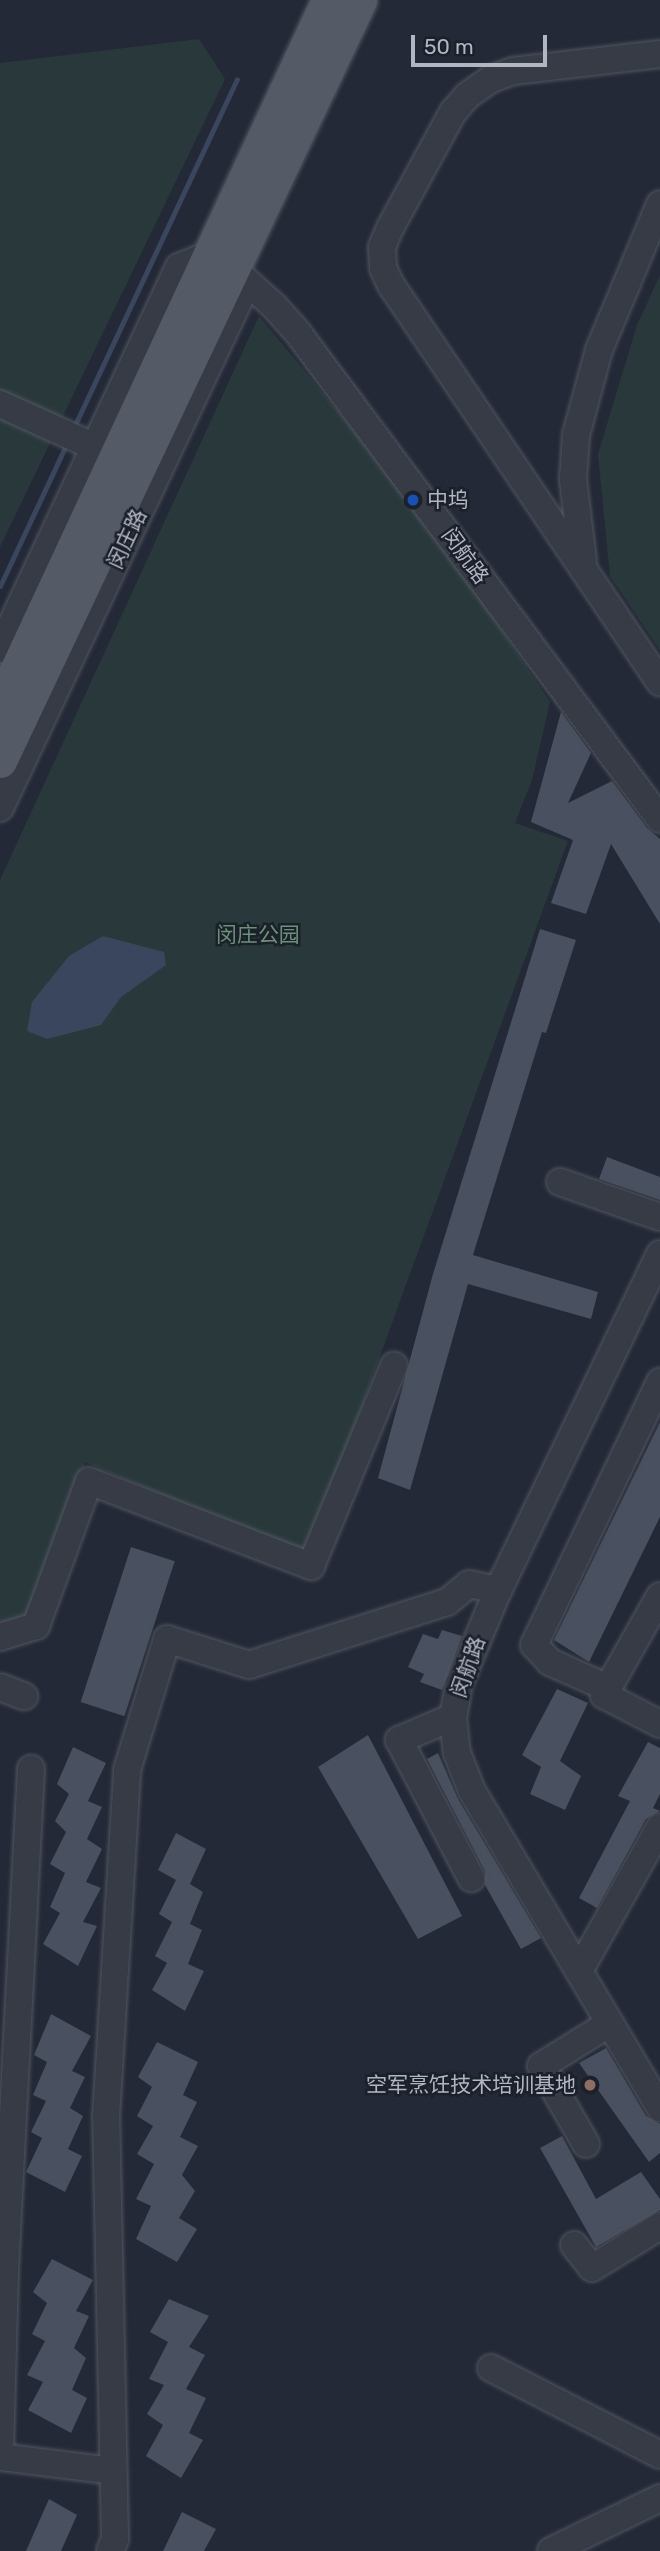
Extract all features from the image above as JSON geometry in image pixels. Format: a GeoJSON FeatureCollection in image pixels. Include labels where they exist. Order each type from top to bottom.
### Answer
{"type":"FeatureCollection","features":[{"type":"Feature","properties":{"kind":"main road","name":"闵庄路"},"geometry":{"type":"LineString","coordinates":[[0,761],[220,262],[328,0]]}},
{"type":"Feature","properties":{"kind":"main road","name":"闵庄路"},"geometry":{"type":"LineString","coordinates":[[0,705],[220,262],[360,0]]}},
{"type":"Feature","properties":{"kind":"street"},"geometry":{"type":"LineString","coordinates":[[660,54],[513,71],[491,79],[467,96],[453,112],[382,247],[383,268],[391,285],[660,683]]}},
{"type":"Feature","properties":{"kind":"street"},"geometry":{"type":"LineString","coordinates":[[586,573],[575,517],[576,435],[599,351],[660,204]]}},
{"type":"Feature","properties":{"kind":"street"},"geometry":{"type":"LineString","coordinates":[[0,649],[78,439],[179,267],[220,262]]}},
{"type":"Feature","properties":{"kind":"street","name":"闵庄路"},"geometry":{"type":"LineString","coordinates":[[0,807],[240,298],[220,262]]}},
{"type":"Feature","properties":{"kind":"street","name":"闵航路"},"geometry":{"type":"LineString","coordinates":[[220,262],[274,306],[298,333],[660,819]]}},
{"type":"Feature","properties":{"kind":"street"},"geometry":{"type":"LineString","coordinates":[[0,404],[78,439]]}},
{"type":"Feature","properties":{"kind":"street"},"geometry":{"type":"LineString","coordinates":[[560,1182],[660,1217]]}},
{"type":"Feature","properties":{"kind":"street","name":"闵航路"},"geometry":{"type":"LineString","coordinates":[[660,1254],[498,1591],[459,1684],[453,1717],[457,1754],[472,1791],[660,2108]]}},
{"type":"Feature","properties":{"kind":"street"},"geometry":{"type":"LineString","coordinates":[[0,1637],[36,1626],[89,1481],[311,1566],[394,1366]]}},
{"type":"Feature","properties":{"kind":"street"},"geometry":{"type":"LineString","coordinates":[[608,1688],[550,1662],[534,1645],[660,1382]]}},
{"type":"Feature","properties":{"kind":"street"},"geometry":{"type":"LineString","coordinates":[[110,2551],[115,2539],[106,2117],[127,1770],[167,1639],[249,1665],[447,1602],[469,1584],[498,1591]]}},
{"type":"Feature","properties":{"kind":"street"},"geometry":{"type":"LineString","coordinates":[[660,1596],[604,1695],[660,1724]]}},
{"type":"Feature","properties":{"kind":"street"},"geometry":{"type":"LineString","coordinates":[[453,1717],[399,1740],[471,1878]]}},
{"type":"Feature","properties":{"kind":"street"},"geometry":{"type":"LineString","coordinates":[[0,2451],[5,2270],[31,1769]]}},
{"type":"Feature","properties":{"kind":"street"},"geometry":{"type":"LineString","coordinates":[[579,1970],[660,1827]]}},
{"type":"Feature","properties":{"kind":"street"},"geometry":{"type":"LineString","coordinates":[[586,2144],[541,2066],[610,2023]]}},
{"type":"Feature","properties":{"kind":"street"},"geometry":{"type":"LineString","coordinates":[[574,2245],[592,2269],[660,2226]]}},
{"type":"Feature","properties":{"kind":"street"},"geometry":{"type":"LineString","coordinates":[[491,2368],[660,2455]]}},
{"type":"Feature","properties":{"kind":"street"},"geometry":{"type":"LineString","coordinates":[[0,2457],[113,2471]]}},
{"type":"Feature","properties":{"kind":"street"},"geometry":{"type":"LineString","coordinates":[[551,2551],[660,2498]]}},
{"type":"Feature","properties":{"kind":"green space"},"geometry":{"type":"Polygon","coordinates":[[[199,39],[225,79],[0,547],[0,63],[199,39]]]}},
{"type":"Feature","properties":{"kind":"green space"},"geometry":{"type":"Polygon","coordinates":[[[660,275],[660,650],[610,576],[598,454],[637,325],[660,275]]]}},
{"type":"Feature","properties":{"kind":"green space","name":"闵庄公园"},"geometry":{"type":"Polygon","coordinates":[[[259,316],[427,519],[550,702],[532,780],[515,823],[568,841],[307,1556],[85,1462],[34,1617],[0,1626],[0,880],[259,316]]]}},
{"type":"Feature","properties":{"kind":"water"},"geometry":{"type":"Polygon","coordinates":[[[103,936],[164,952],[166,965],[121,997],[101,1025],[47,1039],[27,1031],[32,1002],[69,956],[103,936]]]}},
{"type":"Feature","properties":{"kind":"building"},"geometry":{"type":"Polygon","coordinates":[[[561,712],[591,753],[568,803],[612,781],[647,828],[660,839],[660,924],[611,844],[586,914],[551,903],[573,840],[531,822],[561,712]]]}},
{"type":"Feature","properties":{"kind":"building"},"geometry":{"type":"Polygon","coordinates":[[[540,929],[576,940],[546,1033],[542,1032],[473,1255],[598,1292],[591,1319],[468,1284],[410,1490],[378,1478],[433,1274],[540,929]]]}},
{"type":"Feature","properties":{"kind":"building"},"geometry":{"type":"Polygon","coordinates":[[[607,1157],[660,1177],[660,1200],[599,1179],[607,1157]]]}},
{"type":"Feature","properties":{"kind":"building"},"geometry":{"type":"Polygon","coordinates":[[[660,1422],[660,1517],[589,1662],[554,1640],[660,1422]]]}},
{"type":"Feature","properties":{"kind":"building"},"geometry":{"type":"Polygon","coordinates":[[[131,1547],[175,1561],[124,1716],[81,1702],[131,1547]]]}},
{"type":"Feature","properties":{"kind":"building"},"geometry":{"type":"Polygon","coordinates":[[[442,1630],[462,1636],[442,1690],[420,1682],[424,1674],[408,1667],[423,1634],[438,1639],[442,1630]]]}},
{"type":"Feature","properties":{"kind":"building"},"geometry":{"type":"Polygon","coordinates":[[[557,1689],[588,1703],[560,1761],[581,1776],[565,1810],[530,1794],[541,1767],[522,1755],[557,1689]]]}},
{"type":"Feature","properties":{"kind":"building"},"geometry":{"type":"Polygon","coordinates":[[[368,1735],[462,1916],[418,1939],[318,1767],[368,1735]]]}},
{"type":"Feature","properties":{"kind":"building"},"geometry":{"type":"Polygon","coordinates":[[[648,1742],[660,1748],[660,1794],[653,1808],[660,1811],[646,1819],[597,1908],[579,1898],[630,1801],[618,1796],[648,1742]]]}},
{"type":"Feature","properties":{"kind":"building"},"geometry":{"type":"Polygon","coordinates":[[[73,1747],[106,1763],[88,1801],[102,1807],[87,1839],[102,1849],[86,1882],[101,1888],[83,1922],[97,1926],[78,1966],[43,1944],[60,1913],[50,1907],[65,1873],[50,1864],[66,1832],[55,1821],[69,1794],[57,1784],[73,1747]]]}},
{"type":"Feature","properties":{"kind":"building"},"geometry":{"type":"Polygon","coordinates":[[[438,1753],[458,1799],[541,1938],[521,1949],[485,1885],[485,1871],[427,1759],[438,1753]]]}},
{"type":"Feature","properties":{"kind":"building"},"geometry":{"type":"Polygon","coordinates":[[[176,1833],[206,1849],[190,1884],[203,1892],[190,1924],[202,1930],[188,1964],[204,1971],[185,2011],[152,1990],[167,1963],[155,1956],[172,1922],[159,1914],[176,1880],[158,1870],[176,1833]]]}},
{"type":"Feature","properties":{"kind":"building"},"geometry":{"type":"Polygon","coordinates":[[[51,2014],[91,2036],[72,2071],[85,2077],[70,2108],[83,2116],[68,2149],[82,2156],[65,2192],[26,2172],[42,2138],[31,2132],[46,2101],[33,2095],[47,2062],[34,2055],[51,2014]]]}},
{"type":"Feature","properties":{"kind":"building"},"geometry":{"type":"Polygon","coordinates":[[[157,2042],[198,2062],[183,2095],[197,2102],[180,2137],[198,2146],[182,2175],[195,2191],[179,2218],[197,2229],[177,2262],[136,2239],[151,2206],[136,2199],[154,2164],[137,2154],[153,2126],[137,2116],[152,2087],[138,2077],[157,2042]]]}},
{"type":"Feature","properties":{"kind":"building"},"geometry":{"type":"Polygon","coordinates":[[[606,2048],[646,2116],[660,2124],[660,2153],[649,2162],[579,2063],[606,2048]]]}},
{"type":"Feature","properties":{"kind":"building"},"geometry":{"type":"Polygon","coordinates":[[[562,2136],[596,2199],[641,2172],[660,2199],[660,2210],[596,2247],[540,2148],[562,2136]]]}},
{"type":"Feature","properties":{"kind":"building"},"geometry":{"type":"Polygon","coordinates":[[[52,2259],[93,2280],[76,2311],[89,2316],[74,2348],[86,2358],[72,2390],[87,2398],[71,2433],[28,2410],[43,2382],[27,2375],[45,2341],[32,2334],[47,2303],[33,2292],[52,2259]]]}},
{"type":"Feature","properties":{"kind":"building"},"geometry":{"type":"Polygon","coordinates":[[[169,2299],[209,2316],[189,2347],[205,2355],[186,2389],[206,2398],[189,2433],[203,2440],[181,2478],[146,2456],[163,2425],[147,2414],[164,2385],[149,2379],[168,2342],[150,2332],[169,2299]]]}},
{"type":"Feature","properties":{"kind":"building"},"geometry":{"type":"Polygon","coordinates":[[[49,2499],[77,2515],[61,2551],[26,2551],[49,2499]]]}},
{"type":"Feature","properties":{"kind":"building"},"geometry":{"type":"Polygon","coordinates":[[[182,2512],[216,2529],[204,2551],[163,2551],[182,2512]]]}},
{"type":"Feature","properties":{"kind":"waterway"},"geometry":{"type":"LineString","coordinates":[[74,427],[237,79]]}},
{"type":"Feature","properties":{"kind":"waterway"},"geometry":{"type":"LineString","coordinates":[[0,586],[67,443]]}},
{"type":"Feature","properties":{"kind":"place","name":"中坞"},"geometry":{"type":"Point","coordinates":[413,500]}},
{"type":"Feature","properties":{"kind":"place","name":"空军烹饪技术培训基地"},"geometry":{"type":"Point","coordinates":[590,2085]}}]}
